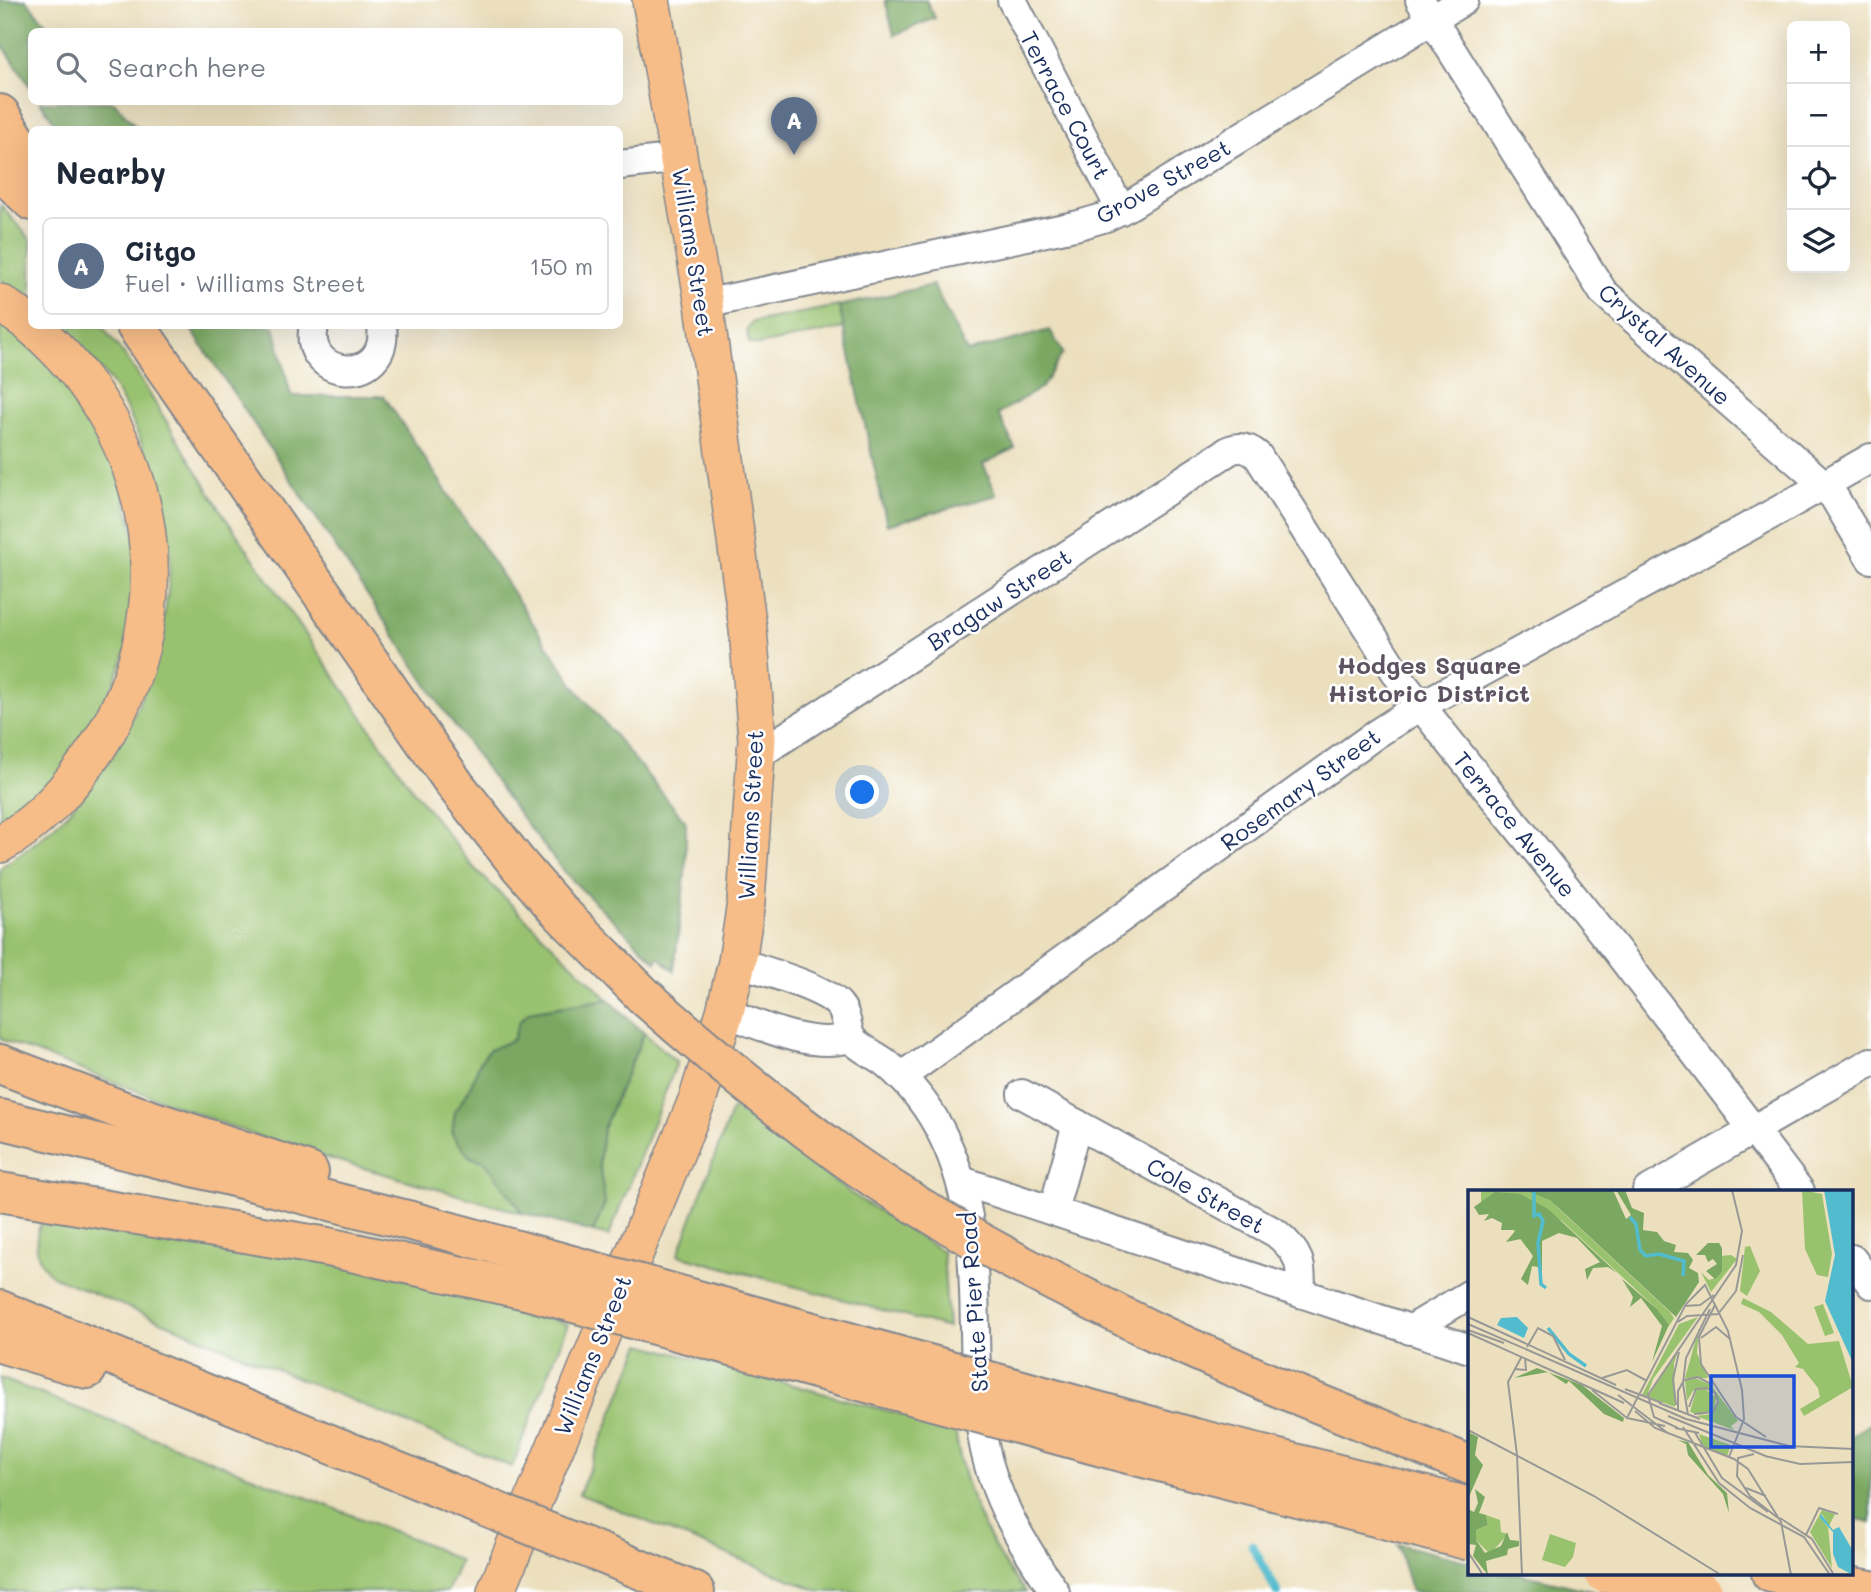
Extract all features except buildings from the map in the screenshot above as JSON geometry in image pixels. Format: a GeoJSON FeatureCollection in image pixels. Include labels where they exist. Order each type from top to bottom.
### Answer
{"type":"FeatureCollection","features":[{"type":"Feature","properties":{"kind":"highway"},"geometry":{"type":"LineString","coordinates":[[0,114],[28,159]]}},
{"type":"Feature","properties":{"kind":"highway"},"geometry":{"type":"LineString","coordinates":[[0,170],[28,197]]}},
{"type":"Feature","properties":{"kind":"highway"},"geometry":{"type":"LineString","coordinates":[[138,329],[456,786],[557,909],[643,995],[767,1100],[843,1156],[900,1194],[999,1253],[1183,1345],[1280,1388],[1468,1464]]}},
{"type":"Feature","properties":{"kind":"highway"},"geometry":{"type":"LineString","coordinates":[[0,1064],[124,1111],[351,1184],[415,1222],[533,1273],[1111,1449],[1468,1540]]}},
{"type":"Feature","properties":{"kind":"highway"},"geometry":{"type":"LineString","coordinates":[[0,1119],[415,1222]]}},
{"type":"Feature","properties":{"kind":"highway"},"geometry":{"type":"LineString","coordinates":[[0,1192],[328,1247],[533,1273],[1468,1506]]}},
{"type":"Feature","properties":{"kind":"highway"},"geometry":{"type":"LineString","coordinates":[[0,1310],[695,1592]]}},
{"type":"Feature","properties":{"kind":"highway"},"geometry":{"type":"LineString","coordinates":[[0,1343],[168,1393],[375,1462]]}},
{"type":"Feature","properties":{"kind":"highway"},"geometry":{"type":"LineString","coordinates":[[1854,1573],[1871,1582]]}},
{"type":"Feature","properties":{"kind":"highway"},"geometry":{"type":"LineString","coordinates":[[1609,1574],[1703,1592]]}},
{"type":"Feature","properties":{"kind":"highway"},"geometry":{"type":"LineString","coordinates":[[1777,1574],[1871,1590]]}},
{"type":"Feature","properties":{"kind":"main road","name":"Williams Street"},"geometry":{"type":"LineString","coordinates":[[496,1592],[698,1098],[725,1012],[737,962],[746,902],[757,738],[748,629],[704,304],[651,0]]}},
{"type":"Feature","properties":{"kind":"main road"},"geometry":{"type":"LineString","coordinates":[[0,303],[28,322]]}},
{"type":"Feature","properties":{"kind":"main road"},"geometry":{"type":"LineString","coordinates":[[0,844],[33,822],[48,808],[79,773],[102,741],[118,713],[131,680],[145,626],[150,583],[148,535],[139,494],[116,430],[87,382],[36,329]]}},
{"type":"Feature","properties":{"kind":"street","name":"Terrace Court"},"geometry":{"type":"LineString","coordinates":[[1012,0],[1121,210]]}},
{"type":"Feature","properties":{"kind":"street","name":"Grove Street"},"geometry":{"type":"LineString","coordinates":[[704,304],[1079,225],[1121,210],[1426,10],[1464,0]]}},
{"type":"Feature","properties":{"kind":"street","name":"Crystal Avenue"},"geometry":{"type":"LineString","coordinates":[[1426,10],[1603,292],[1824,485],[1871,559]]}},
{"type":"Feature","properties":{"kind":"street"},"geometry":{"type":"LineString","coordinates":[[623,165],[679,158]]}},
{"type":"Feature","properties":{"kind":"street"},"geometry":{"type":"LineString","coordinates":[[314,329],[314,343],[318,354],[325,362],[345,370],[357,369],[375,357],[383,337],[382,329]]}},
{"type":"Feature","properties":{"kind":"street","name":"Bragaw Street"},"geometry":{"type":"LineString","coordinates":[[756,756],[1230,450],[1245,448]]}},
{"type":"Feature","properties":{"kind":"street","name":"Terrace Avenue"},"geometry":{"type":"LineString","coordinates":[[1245,448],[1258,456],[1388,662],[1420,706],[1617,951],[1799,1190]]}},
{"type":"Feature","properties":{"kind":"street","name":"Rosemary Street"},"geometry":{"type":"LineString","coordinates":[[901,1077],[1376,734],[1420,706],[1871,458]]}},
{"type":"Feature","properties":{"kind":"street"},"geometry":{"type":"LineString","coordinates":[[725,1012],[774,1030],[815,1041],[836,1042],[851,1038],[844,1012],[835,1001],[793,981],[737,962]]}},
{"type":"Feature","properties":{"kind":"street","name":"State Pier Road"},"geometry":{"type":"LineString","coordinates":[[851,1038],[901,1077],[935,1121],[962,1181],[970,1227],[980,1413],[985,1448],[997,1491],[1024,1547],[1055,1592]]}},
{"type":"Feature","properties":{"kind":"street"},"geometry":{"type":"LineString","coordinates":[[1649,1190],[1871,1062]]}},
{"type":"Feature","properties":{"kind":"street","name":"Cole Street"},"geometry":{"type":"LineString","coordinates":[[1022,1094],[1276,1233],[1289,1243],[1299,1260],[1300,1293]]}},
{"type":"Feature","properties":{"kind":"street"},"geometry":{"type":"LineString","coordinates":[[1052,1211],[1077,1124]]}},
{"type":"Feature","properties":{"kind":"street"},"geometry":{"type":"LineString","coordinates":[[962,1181],[1468,1348]]}},
{"type":"Feature","properties":{"kind":"street"},"geometry":{"type":"LineString","coordinates":[[1854,1262],[1871,1284]]}},
{"type":"Feature","properties":{"kind":"street"},"geometry":{"type":"LineString","coordinates":[[1410,1329],[1468,1295]]}},
{"type":"Feature","properties":{"kind":"street"},"geometry":{"type":"LineString","coordinates":[[1678,1574],[1681,1592]]}},
{"type":"Feature","properties":{"kind":"green space"},"geometry":{"type":"Polygon","coordinates":[[[0,0],[26,0],[49,28],[28,28],[28,83],[0,41],[0,0]]]}},
{"type":"Feature","properties":{"kind":"green space"},"geometry":{"type":"Polygon","coordinates":[[[885,0],[926,0],[935,18],[894,35],[885,0]]]}},
{"type":"Feature","properties":{"kind":"green space"},"geometry":{"type":"Polygon","coordinates":[[[42,105],[117,105],[135,126],[57,126],[42,105]]]}},
{"type":"Feature","properties":{"kind":"green space"},"geometry":{"type":"Polygon","coordinates":[[[0,204],[28,237],[28,300],[0,280],[0,204]]]}},
{"type":"Feature","properties":{"kind":"green space"},"geometry":{"type":"Polygon","coordinates":[[[933,285],[967,352],[1050,330],[1063,353],[1042,387],[998,414],[1015,448],[983,464],[997,495],[887,525],[839,306],[933,285]]]}},
{"type":"Feature","properties":{"kind":"green space"},"geometry":{"type":"Polygon","coordinates":[[[839,306],[844,328],[758,345],[749,343],[747,329],[753,322],[839,306]]]}},
{"type":"Feature","properties":{"kind":"green space"},"geometry":{"type":"Polygon","coordinates":[[[0,320],[56,367],[88,412],[119,475],[136,539],[128,647],[97,726],[57,780],[0,830],[0,320]]]}},
{"type":"Feature","properties":{"kind":"green space"},"geometry":{"type":"Polygon","coordinates":[[[64,329],[104,329],[133,367],[225,517],[412,789],[474,868],[608,999],[529,1012],[519,1022],[513,1040],[489,1050],[480,1062],[469,1090],[455,1111],[470,1157],[485,1161],[522,1213],[275,1143],[0,1039],[0,868],[37,841],[70,810],[99,776],[122,738],[141,698],[155,656],[165,612],[170,549],[160,488],[120,397],[90,357],[64,329]]]}},
{"type":"Feature","properties":{"kind":"green space"},"geometry":{"type":"Polygon","coordinates":[[[191,329],[275,329],[291,396],[384,396],[574,686],[686,822],[686,865],[674,971],[659,957],[656,962],[564,872],[443,709],[191,329]]]}},
{"type":"Feature","properties":{"kind":"green space"},"geometry":{"type":"Polygon","coordinates":[[[608,999],[644,1033],[603,1129],[599,1163],[605,1203],[593,1232],[522,1213],[485,1161],[470,1157],[452,1135],[455,1111],[469,1090],[480,1062],[489,1050],[513,1040],[519,1022],[529,1012],[608,999]]]}},
{"type":"Feature","properties":{"kind":"green space"},"geometry":{"type":"Polygon","coordinates":[[[644,1033],[677,1062],[609,1236],[593,1232],[605,1203],[599,1163],[603,1129],[644,1033]]]}},
{"type":"Feature","properties":{"kind":"green space"},"geometry":{"type":"Polygon","coordinates":[[[733,1107],[852,1194],[943,1252],[948,1328],[678,1255],[733,1107]]]}},
{"type":"Feature","properties":{"kind":"green space"},"geometry":{"type":"Polygon","coordinates":[[[98,1193],[568,1324],[512,1467],[52,1276],[39,1258],[37,1248],[42,1219],[53,1200],[98,1193]]]}},
{"type":"Feature","properties":{"kind":"green space"},"geometry":{"type":"Polygon","coordinates":[[[641,1344],[955,1429],[964,1473],[979,1515],[1000,1555],[1026,1592],[821,1592],[579,1494],[641,1344]]]}},
{"type":"Feature","properties":{"kind":"green space"},"geometry":{"type":"Polygon","coordinates":[[[0,1378],[426,1544],[460,1561],[447,1592],[0,1592],[0,1378]]]}},
{"type":"Feature","properties":{"kind":"green space"},"geometry":{"type":"Polygon","coordinates":[[[1871,1423],[1871,1522],[1854,1518],[1854,1434],[1871,1423]]]}},
{"type":"Feature","properties":{"kind":"green space"},"geometry":{"type":"Polygon","coordinates":[[[1397,1544],[1468,1562],[1468,1574],[1520,1574],[1596,1592],[1412,1592],[1397,1544]]]}},
{"type":"Feature","properties":{"kind":"waterway"},"geometry":{"type":"LineString","coordinates":[[1252,1545],[1277,1592]]}},
{"type":"Feature","properties":{"kind":"place","name":"Citgo"},"geometry":{"type":"Point","coordinates":[794,155]}},
{"type":"Feature","properties":{"kind":"district","name":"Hodges Square Historic District"},"geometry":{"type":"Point","coordinates":[1429,678]}}]}
